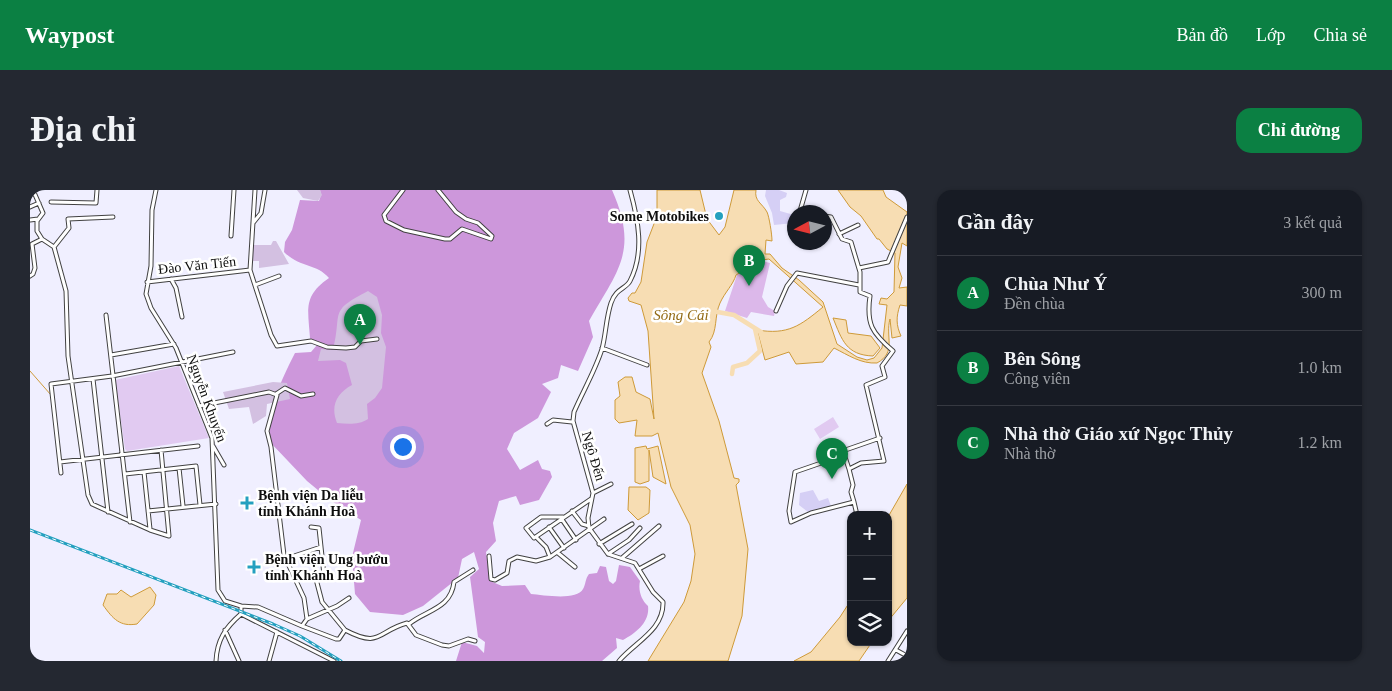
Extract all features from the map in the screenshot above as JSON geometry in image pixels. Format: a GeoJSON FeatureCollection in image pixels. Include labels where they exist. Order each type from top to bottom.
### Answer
{"type":"FeatureCollection","features":[{"type":"Feature","properties":{"kind":"street"},"geometry":{"type":"LineString","coordinates":[[30,220],[38,219],[43,214],[33,190]]}},
{"type":"Feature","properties":{"kind":"street"},"geometry":{"type":"LineString","coordinates":[[51,202],[96,204],[97,190]]}},
{"type":"Feature","properties":{"kind":"street","name":"Nguyễn Khuyến"},"geometry":{"type":"LineString","coordinates":[[156,190],[152,210],[151,266],[146,290],[149,303],[174,344],[213,446],[219,594],[226,600],[241,606]]}},
{"type":"Feature","properties":{"kind":"street"},"geometry":{"type":"LineString","coordinates":[[231,236],[234,190]]}},
{"type":"Feature","properties":{"kind":"street"},"geometry":{"type":"LineString","coordinates":[[255,190],[250,270],[271,335],[277,346],[311,341],[327,346],[346,348],[355,347],[361,341],[377,339]]}},
{"type":"Feature","properties":{"kind":"street"},"geometry":{"type":"LineString","coordinates":[[253,224],[261,213],[265,190]]}},
{"type":"Feature","properties":{"kind":"street"},"geometry":{"type":"LineString","coordinates":[[403,190],[384,215],[386,222],[396,228],[445,240],[462,228],[491,239],[492,236],[480,224],[466,219],[456,212],[438,190]]}},
{"type":"Feature","properties":{"kind":"street","name":"Ngô Đến"},"geometry":{"type":"LineString","coordinates":[[590,528],[590,499],[594,494],[573,422],[574,412],[602,348],[611,302],[618,290],[630,281],[636,262],[639,225],[630,190]]}},
{"type":"Feature","properties":{"kind":"street"},"geometry":{"type":"LineString","coordinates":[[802,205],[806,190]]}},
{"type":"Feature","properties":{"kind":"street"},"geometry":{"type":"LineString","coordinates":[[30,207],[39,203]]}},
{"type":"Feature","properties":{"kind":"street"},"geometry":{"type":"LineString","coordinates":[[54,247],[69,228],[68,218],[113,217]]}},
{"type":"Feature","properties":{"kind":"street"},"geometry":{"type":"LineString","coordinates":[[859,268],[885,263],[892,254],[907,217]]}},
{"type":"Feature","properties":{"kind":"street"},"geometry":{"type":"LineString","coordinates":[[38,219],[37,228],[42,239],[54,247],[66,291],[68,356],[90,500],[97,507],[130,522],[169,536],[161,450]]}},
{"type":"Feature","properties":{"kind":"street"},"geometry":{"type":"LineString","coordinates":[[832,219],[846,242],[850,242],[859,268],[860,292],[870,296],[867,303],[874,334],[893,352],[882,366],[885,377],[866,385],[884,461],[861,463],[849,469]]}},
{"type":"Feature","properties":{"kind":"street"},"geometry":{"type":"LineString","coordinates":[[840,234],[858,225]]}},
{"type":"Feature","properties":{"kind":"street"},"geometry":{"type":"LineString","coordinates":[[30,276],[35,268],[32,244],[42,239]]}},
{"type":"Feature","properties":{"kind":"street","name":"Đào Văn Tiến"},"geometry":{"type":"LineString","coordinates":[[147,282],[250,270]]}},
{"type":"Feature","properties":{"kind":"street"},"geometry":{"type":"LineString","coordinates":[[776,311],[797,272],[860,285]]}},
{"type":"Feature","properties":{"kind":"street"},"geometry":{"type":"LineString","coordinates":[[255,285],[279,276]]}},
{"type":"Feature","properties":{"kind":"street"},"geometry":{"type":"LineString","coordinates":[[171,279],[176,288],[182,317]]}},
{"type":"Feature","properties":{"kind":"street"},"geometry":{"type":"LineString","coordinates":[[106,315],[130,522]]}},
{"type":"Feature","properties":{"kind":"street"},"geometry":{"type":"LineString","coordinates":[[111,355],[174,344]]}},
{"type":"Feature","properties":{"kind":"street"},"geometry":{"type":"LineString","coordinates":[[602,348],[647,365]]}},
{"type":"Feature","properties":{"kind":"street"},"geometry":{"type":"LineString","coordinates":[[61,473],[51,384],[113,376],[233,352]]}},
{"type":"Feature","properties":{"kind":"street"},"geometry":{"type":"LineString","coordinates":[[93,379],[108,512]]}},
{"type":"Feature","properties":{"kind":"street"},"geometry":{"type":"LineString","coordinates":[[199,406],[269,392],[276,394],[285,388],[301,396],[313,394]]}},
{"type":"Feature","properties":{"kind":"street"},"geometry":{"type":"LineString","coordinates":[[276,394],[267,431],[271,447],[285,559],[304,598],[307,619]]}},
{"type":"Feature","properties":{"kind":"street"},"geometry":{"type":"LineString","coordinates":[[547,424],[553,420],[573,422]]}},
{"type":"Feature","properties":{"kind":"street"},"geometry":{"type":"LineString","coordinates":[[854,502],[811,513],[792,522],[790,518],[791,492],[795,472],[824,462],[831,455],[880,438]]}},
{"type":"Feature","properties":{"kind":"street"},"geometry":{"type":"LineString","coordinates":[[60,462],[198,446]]}},
{"type":"Feature","properties":{"kind":"street"},"geometry":{"type":"LineString","coordinates":[[213,446],[224,465]]}},
{"type":"Feature","properties":{"kind":"street"},"geometry":{"type":"LineString","coordinates":[[843,451],[853,485],[851,492],[856,511]]}},
{"type":"Feature","properties":{"kind":"street"},"geometry":{"type":"LineString","coordinates":[[125,474],[196,466],[200,505]]}},
{"type":"Feature","properties":{"kind":"street"},"geometry":{"type":"LineString","coordinates":[[179,468],[183,506]]}},
{"type":"Feature","properties":{"kind":"street"},"geometry":{"type":"LineString","coordinates":[[144,472],[150,530]]}},
{"type":"Feature","properties":{"kind":"street"},"geometry":{"type":"LineString","coordinates":[[594,494],[610,484]]}},
{"type":"Feature","properties":{"kind":"street"},"geometry":{"type":"LineString","coordinates":[[534,538],[590,499]]}},
{"type":"Feature","properties":{"kind":"street"},"geometry":{"type":"LineString","coordinates":[[148,511],[216,504]]}},
{"type":"Feature","properties":{"kind":"street"},"geometry":{"type":"LineString","coordinates":[[572,511],[582,524],[590,528],[599,544],[608,554],[632,561],[639,569],[648,586],[663,602],[663,610],[651,632],[630,649],[619,661]]}},
{"type":"Feature","properties":{"kind":"street"},"geometry":{"type":"LineString","coordinates":[[550,557],[546,547],[534,538],[526,527],[540,517],[562,518]]}},
{"type":"Feature","properties":{"kind":"street"},"geometry":{"type":"LineString","coordinates":[[562,518],[576,540]]}},
{"type":"Feature","properties":{"kind":"street"},"geometry":{"type":"LineString","coordinates":[[489,556],[492,580],[507,573],[507,563],[517,557],[536,561],[550,557],[604,519]]}},
{"type":"Feature","properties":{"kind":"street"},"geometry":{"type":"LineString","coordinates":[[599,544],[632,524]]}},
{"type":"Feature","properties":{"kind":"street"},"geometry":{"type":"LineString","coordinates":[[311,526],[319,527],[324,575],[316,579],[321,600],[327,610],[345,630],[362,637],[376,639],[437,610],[452,594],[454,582],[473,570]]}},
{"type":"Feature","properties":{"kind":"street"},"geometry":{"type":"LineString","coordinates":[[622,558],[659,526]]}},
{"type":"Feature","properties":{"kind":"street"},"geometry":{"type":"LineString","coordinates":[[549,527],[564,548]]}},
{"type":"Feature","properties":{"kind":"street"},"geometry":{"type":"LineString","coordinates":[[608,554],[629,540],[640,528]]}},
{"type":"Feature","properties":{"kind":"street"},"geometry":{"type":"LineString","coordinates":[[285,559],[321,547]]}},
{"type":"Feature","properties":{"kind":"street"},"geometry":{"type":"LineString","coordinates":[[558,553],[575,567]]}},
{"type":"Feature","properties":{"kind":"street"},"geometry":{"type":"LineString","coordinates":[[639,569],[663,556]]}},
{"type":"Feature","properties":{"kind":"street"},"geometry":{"type":"LineString","coordinates":[[302,626],[307,619],[349,598]]}},
{"type":"Feature","properties":{"kind":"street"},"geometry":{"type":"LineString","coordinates":[[216,661],[218,644],[225,630],[241,614],[241,606],[258,607],[338,640],[345,630]]}},
{"type":"Feature","properties":{"kind":"street"},"geometry":{"type":"LineString","coordinates":[[241,614],[334,661]]}},
{"type":"Feature","properties":{"kind":"street"},"geometry":{"type":"LineString","coordinates":[[408,624],[410,630],[416,635],[442,645],[449,646],[468,639],[474,640]]}},
{"type":"Feature","properties":{"kind":"street"},"geometry":{"type":"LineString","coordinates":[[225,630],[240,661]]}},
{"type":"Feature","properties":{"kind":"street"},"geometry":{"type":"LineString","coordinates":[[888,661],[907,631]]}},
{"type":"Feature","properties":{"kind":"street"},"geometry":{"type":"LineString","coordinates":[[269,661],[278,632]]}},
{"type":"Feature","properties":{"kind":"street"},"geometry":{"type":"LineString","coordinates":[[896,650],[907,656]]}},
{"type":"Feature","properties":{"kind":"shaded area"},"geometry":{"type":"Polygon","coordinates":[[[297,190],[320,190],[322,195],[318,201],[303,198],[297,190]]]}},
{"type":"Feature","properties":{"kind":"shaded area"},"geometry":{"type":"Polygon","coordinates":[[[320,190],[612,190],[624,229],[624,245],[616,273],[589,321],[593,337],[578,371],[561,365],[558,378],[542,384],[551,392],[538,418],[514,433],[507,449],[520,470],[538,460],[542,469],[550,471],[552,477],[539,500],[520,505],[516,496],[499,501],[493,523],[496,541],[486,552],[490,581],[502,586],[525,585],[531,594],[574,595],[580,593],[589,574],[597,573],[600,566],[606,567],[609,581],[613,584],[616,581],[619,565],[630,567],[640,581],[641,595],[648,606],[647,617],[633,634],[623,640],[616,638],[617,648],[602,661],[456,661],[462,642],[477,646],[484,653],[485,642],[478,637],[470,577],[479,569],[474,552],[462,559],[458,578],[423,606],[403,615],[370,612],[355,594],[352,557],[361,520],[330,500],[307,481],[269,441],[273,406],[289,364],[295,353],[311,352],[317,345],[310,338],[309,304],[315,291],[329,278],[319,270],[296,261],[284,252],[285,242],[292,230],[300,200],[319,201],[320,190]]]}},
{"type":"Feature","properties":{"kind":"shaded area"},"geometry":{"type":"Polygon","coordinates":[[[766,190],[779,190],[787,193],[786,197],[780,200],[780,211],[787,213],[787,224],[774,225],[772,213],[765,196],[766,190]]]}},
{"type":"Feature","properties":{"kind":"shaded area"},"geometry":{"type":"Polygon","coordinates":[[[273,241],[276,241],[289,264],[259,268],[259,261],[253,261],[253,245],[271,245],[273,241]]]}},
{"type":"Feature","properties":{"kind":"shaded area"},"geometry":{"type":"Polygon","coordinates":[[[762,261],[770,263],[762,297],[768,307],[775,311],[774,316],[751,312],[747,318],[725,311],[737,275],[762,261]]]}},
{"type":"Feature","properties":{"kind":"shaded area"},"geometry":{"type":"Polygon","coordinates":[[[368,291],[377,297],[382,315],[381,333],[386,347],[382,388],[375,398],[367,404],[368,419],[357,423],[337,423],[334,411],[336,401],[342,392],[352,385],[346,363],[340,360],[318,361],[321,349],[333,350],[339,314],[342,309],[355,298],[368,291]]]}},
{"type":"Feature","properties":{"kind":"shaded area"},"geometry":{"type":"Polygon","coordinates":[[[179,366],[209,438],[127,451],[125,449],[115,380],[179,366]]]}},
{"type":"Feature","properties":{"kind":"shaded area"},"geometry":{"type":"Polygon","coordinates":[[[273,382],[287,383],[290,399],[267,404],[266,416],[253,424],[249,407],[229,409],[223,392],[273,382]]]}},
{"type":"Feature","properties":{"kind":"shaded area"},"geometry":{"type":"Polygon","coordinates":[[[833,417],[839,427],[820,439],[814,429],[833,417]]]}},
{"type":"Feature","properties":{"kind":"shaded area"},"geometry":{"type":"Polygon","coordinates":[[[813,490],[819,501],[828,498],[831,506],[808,512],[799,505],[800,493],[813,490]]]}},
{"type":"Feature","properties":{"kind":"water","name":"Sông Cái"},"geometry":{"type":"Polygon","coordinates":[[[657,190],[700,190],[707,219],[719,235],[725,227],[734,190],[756,190],[757,199],[769,217],[771,230],[772,241],[766,240],[765,254],[770,254],[782,268],[799,280],[823,302],[837,344],[857,357],[867,360],[874,358],[882,348],[887,305],[879,304],[881,298],[887,299],[894,292],[895,253],[887,249],[877,239],[861,216],[850,207],[838,190],[883,190],[886,197],[907,212],[907,246],[902,243],[898,267],[902,278],[899,288],[907,287],[907,306],[900,305],[898,313],[897,325],[901,336],[892,338],[890,319],[889,349],[883,359],[877,363],[860,361],[834,348],[823,362],[796,364],[789,352],[765,360],[757,330],[777,331],[793,328],[823,307],[769,259],[762,260],[736,275],[720,303],[714,333],[709,342],[711,347],[702,373],[719,421],[734,478],[739,479],[736,485],[748,549],[742,616],[728,661],[648,661],[684,602],[691,581],[695,554],[690,525],[671,487],[658,433],[652,436],[635,436],[637,420],[619,423],[615,419],[615,400],[620,396],[618,382],[625,377],[632,377],[636,392],[650,399],[654,419],[648,331],[641,305],[629,301],[628,298],[632,293],[635,293],[641,282],[647,242],[657,216],[657,190]]]}},
{"type":"Feature","properties":{"kind":"water"},"geometry":{"type":"Polygon","coordinates":[[[833,318],[846,320],[848,333],[871,336],[880,348],[873,356],[857,353],[846,345],[833,318]]]}},
{"type":"Feature","properties":{"kind":"water"},"geometry":{"type":"Polygon","coordinates":[[[646,446],[647,449],[658,446],[666,484],[653,477],[649,450],[649,481],[640,484],[635,482],[635,448],[646,446]]]}},
{"type":"Feature","properties":{"kind":"water"},"geometry":{"type":"Polygon","coordinates":[[[907,484],[907,598],[892,616],[892,511],[907,484]]]}},
{"type":"Feature","properties":{"kind":"water"},"geometry":{"type":"Polygon","coordinates":[[[629,487],[646,487],[650,490],[649,513],[638,520],[628,510],[629,487]]]}},
{"type":"Feature","properties":{"kind":"water"},"geometry":{"type":"Polygon","coordinates":[[[150,587],[156,595],[154,605],[137,624],[131,625],[117,621],[103,605],[107,594],[117,594],[121,590],[131,597],[150,587]]]}},
{"type":"Feature","properties":{"kind":"water"},"geometry":{"type":"Polygon","coordinates":[[[847,606],[847,646],[869,646],[859,661],[794,661],[811,652],[847,606]]]}},
{"type":"Feature","properties":{"kind":"waterway"},"geometry":{"type":"LineString","coordinates":[[712,311],[734,315],[761,332]]}},
{"type":"Feature","properties":{"kind":"waterway"},"geometry":{"type":"LineString","coordinates":[[732,374],[733,367],[747,363],[760,351],[755,329]]}},
{"type":"Feature","properties":{"kind":"waterway"},"geometry":{"type":"LineString","coordinates":[[30,371],[51,395]]}},
{"type":"Feature","properties":{"kind":"railway"},"geometry":{"type":"LineString","coordinates":[[30,530],[273,624],[300,636],[341,661]]}},
{"type":"Feature","properties":{"kind":"place","name":"Some Motobikes"},"geometry":{"type":"Point","coordinates":[719,216]}},
{"type":"Feature","properties":{"kind":"place","name":"Bên Sông"},"geometry":{"type":"Point","coordinates":[749,286]}},
{"type":"Feature","properties":{"kind":"place","name":"Chùa Như Ý"},"geometry":{"type":"Point","coordinates":[360,345]}},
{"type":"Feature","properties":{"kind":"place","name":"Nhà thờ Giáo xứ Ngọc Thủy"},"geometry":{"type":"Point","coordinates":[832,479]}},
{"type":"Feature","properties":{"kind":"place","name":"Bệnh viện Da liễu tỉnh Khánh Hoà"},"geometry":{"type":"Point","coordinates":[247,503]}},
{"type":"Feature","properties":{"kind":"place","name":"Bệnh viện Ung bướu tỉnh Khánh Hoà"},"geometry":{"type":"Point","coordinates":[254,567]}}]}
